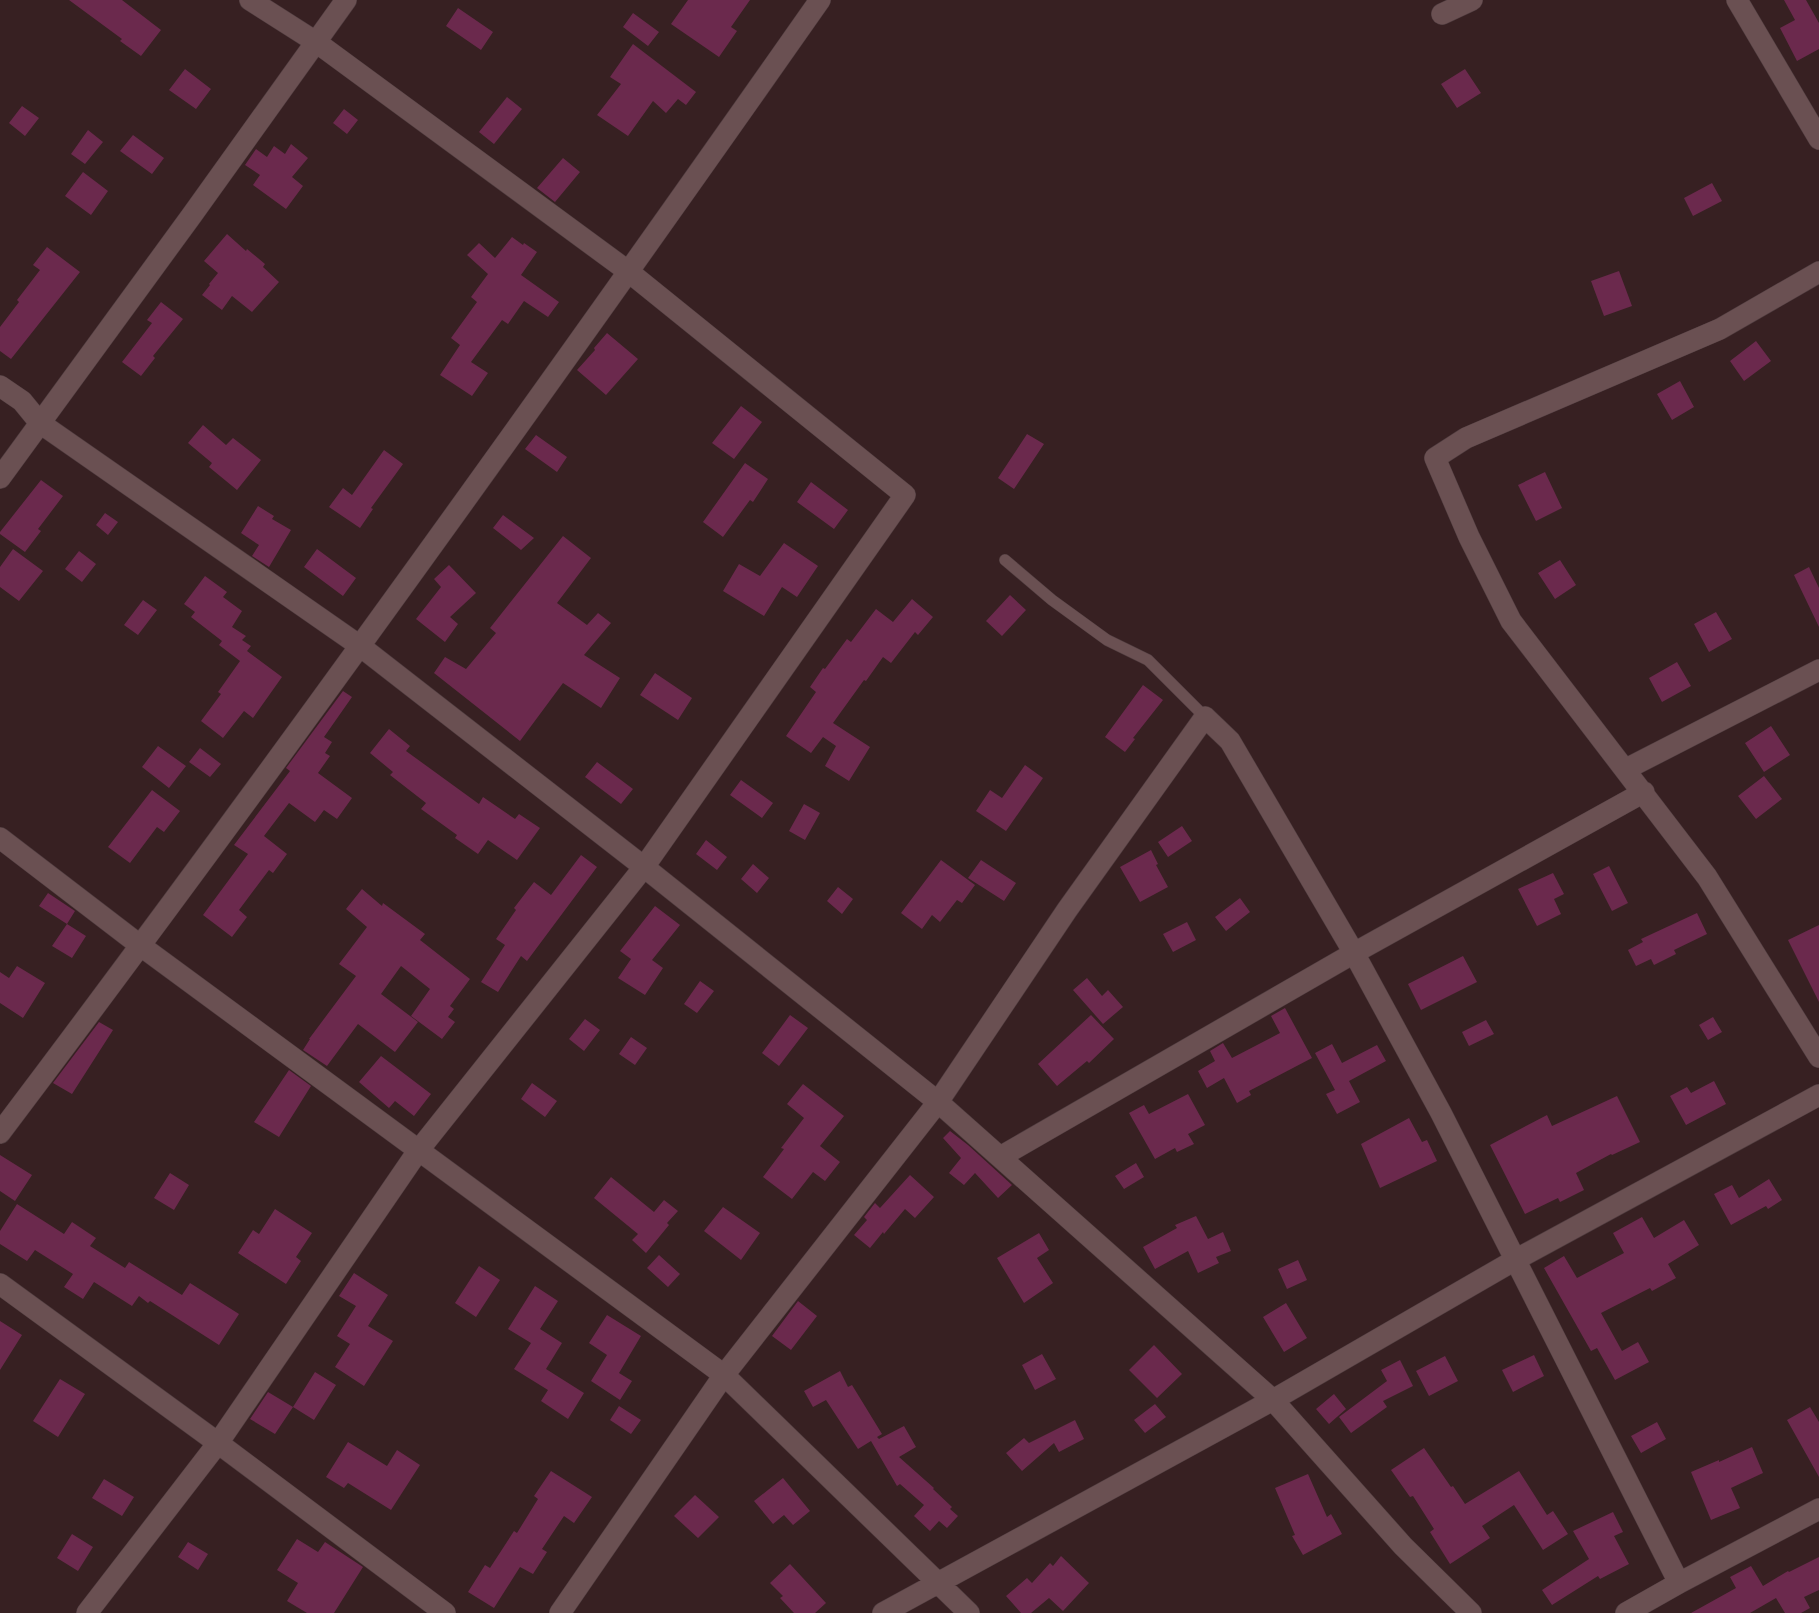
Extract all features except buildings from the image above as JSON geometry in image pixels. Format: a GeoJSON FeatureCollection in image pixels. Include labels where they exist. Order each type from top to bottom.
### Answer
{"type":"FeatureCollection","features":[{"type":"Feature","properties":{"kind":"street"},"geometry":{"type":"LineString","coordinates":[[87,1613],[218,1444],[418,1151],[644,867],[905,495],[629,272],[316,42],[250,0]]}},
{"type":"Feature","properties":{"kind":"street"},"geometry":{"type":"LineString","coordinates":[[0,478],[346,0]]}},
{"type":"Feature","properties":{"kind":"street"},"geometry":{"type":"LineString","coordinates":[[0,1133],[141,946],[360,646],[629,272],[820,0]]}},
{"type":"Feature","properties":{"kind":"street"},"geometry":{"type":"LineString","coordinates":[[1442,14],[1472,0]]}},
{"type":"Feature","properties":{"kind":"street"},"geometry":{"type":"LineString","coordinates":[[1737,0],[1819,140]]}},
{"type":"Feature","properties":{"kind":"street"},"geometry":{"type":"LineString","coordinates":[[1819,272],[1720,329],[1466,438],[1435,458],[1469,537],[1511,621],[1644,792],[1707,877],[1819,1057]]}},
{"type":"Feature","properties":{"kind":"street"},"geometry":{"type":"LineString","coordinates":[[0,386],[22,401],[40,423],[360,646],[644,867],[938,1102],[1273,1400],[1403,1546],[1471,1613]]}},
{"type":"Feature","properties":{"kind":"street"},"geometry":{"type":"LineString","coordinates":[[1626,769],[1819,670]]}},
{"type":"Feature","properties":{"kind":"street"},"geometry":{"type":"LineString","coordinates":[[560,1613],[724,1375],[938,1102],[1067,910],[1204,717],[1230,741],[1354,953],[1441,1113],[1679,1582]]}},
{"type":"Feature","properties":{"kind":"street"},"geometry":{"type":"LineString","coordinates":[[1000,1157],[1354,953],[1644,792]]}},
{"type":"Feature","properties":{"kind":"street"},"geometry":{"type":"LineString","coordinates":[[0,838],[141,946],[724,1375],[969,1613]]}},
{"type":"Feature","properties":{"kind":"street"},"geometry":{"type":"LineString","coordinates":[[883,1613],[1273,1400],[1515,1260],[1819,1095]]}},
{"type":"Feature","properties":{"kind":"street"},"geometry":{"type":"LineString","coordinates":[[0,1284],[445,1613]]}},
{"type":"Feature","properties":{"kind":"street"},"geometry":{"type":"LineString","coordinates":[[1626,1613],[1679,1582],[1819,1509]]}},
{"type":"Feature","properties":{"kind":"lane"},"geometry":{"type":"LineString","coordinates":[[1005,560],[1052,600],[1107,640],[1148,660],[1204,717]]}}]}
